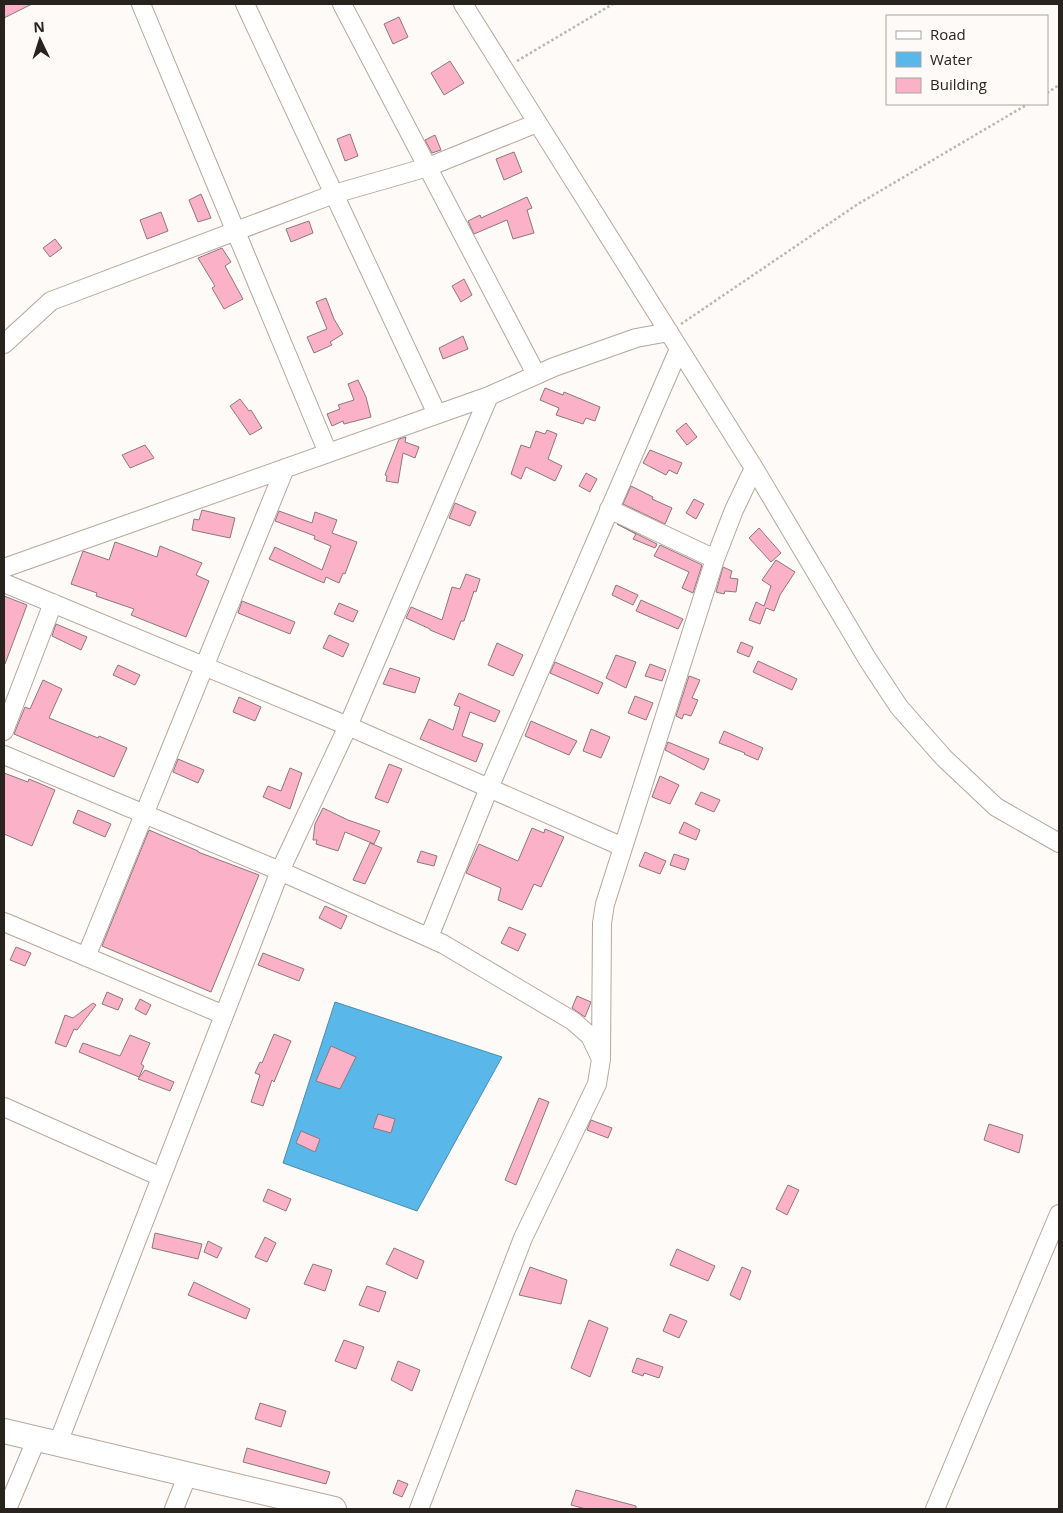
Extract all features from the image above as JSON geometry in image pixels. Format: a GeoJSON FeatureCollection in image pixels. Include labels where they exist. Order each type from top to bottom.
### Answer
{"type":"FeatureCollection","features":[{"type":"Feature","properties":{"kind":"main road"},"geometry":{"type":"LineString","coordinates":[[4,1431],[188,1474],[299,1505],[334,1509]]}},
{"type":"Feature","properties":{"kind":"street"},"geometry":{"type":"LineString","coordinates":[[141,4],[328,453]]}},
{"type":"Feature","properties":{"kind":"street"},"geometry":{"type":"LineString","coordinates":[[245,4],[437,414]]}},
{"type":"Feature","properties":{"kind":"street"},"geometry":{"type":"LineString","coordinates":[[342,4],[536,374]]}},
{"type":"Feature","properties":{"kind":"street"},"geometry":{"type":"LineString","coordinates":[[463,4],[754,468],[868,660],[899,707],[944,758],[996,807],[1059,843]]}},
{"type":"Feature","properties":{"kind":"street"},"geometry":{"type":"LineString","coordinates":[[8,333],[51,301],[334,194],[428,166],[537,123]]}},
{"type":"Feature","properties":{"kind":"street"},"geometry":{"type":"LineString","coordinates":[[4,568],[488,396],[536,374],[636,338],[669,332]]}},
{"type":"Feature","properties":{"kind":"street"},"geometry":{"type":"LineString","coordinates":[[429,937],[489,788],[679,348]]}},
{"type":"Feature","properties":{"kind":"street"},"geometry":{"type":"LineString","coordinates":[[7,1509],[48,1441],[161,1177],[280,871],[348,726],[488,396]]}},
{"type":"Feature","properties":{"kind":"street"},"geometry":{"type":"LineString","coordinates":[[86,957],[285,468]]}},
{"type":"Feature","properties":{"kind":"street"},"geometry":{"type":"LineString","coordinates":[[419,1509],[523,1238],[597,1084],[600,1059],[602,923],[605,904],[716,559],[734,510],[754,468]]}},
{"type":"Feature","properties":{"kind":"street"},"geometry":{"type":"LineString","coordinates":[[609,509],[716,559]]}},
{"type":"Feature","properties":{"kind":"street"},"geometry":{"type":"LineString","coordinates":[[4,583],[348,726],[623,847]]}},
{"type":"Feature","properties":{"kind":"street"},"geometry":{"type":"LineString","coordinates":[[4,731],[53,603]]}},
{"type":"Feature","properties":{"kind":"street"},"geometry":{"type":"LineString","coordinates":[[4,755],[280,871],[443,944],[573,1022],[590,1036],[600,1059]]}},
{"type":"Feature","properties":{"kind":"street"},"geometry":{"type":"LineString","coordinates":[[4,922],[224,1014]]}},
{"type":"Feature","properties":{"kind":"street"},"geometry":{"type":"LineString","coordinates":[[4,1107],[161,1177]]}},
{"type":"Feature","properties":{"kind":"street"},"geometry":{"type":"LineString","coordinates":[[936,1509],[1059,1214]]}},
{"type":"Feature","properties":{"kind":"street"},"geometry":{"type":"LineString","coordinates":[[174,1509],[188,1474]]}},
{"type":"Feature","properties":{"kind":"path"},"geometry":{"type":"LineString","coordinates":[[503,69],[613,4]]}},
{"type":"Feature","properties":{"kind":"path"},"geometry":{"type":"LineString","coordinates":[[1048,92],[1059,85]]}},
{"type":"Feature","properties":{"kind":"path"},"geometry":{"type":"LineString","coordinates":[[669,332],[858,204],[1026,105]]}},
{"type":"Feature","properties":{"kind":"water"},"geometry":{"type":"Polygon","coordinates":[[[335,1002],[502,1057],[417,1211],[283,1163],[335,1002]]]}},
{"type":"Feature","properties":{"kind":"building"},"geometry":{"type":"Polygon","coordinates":[[[4,4],[32,4],[4,18],[4,4]]]}},
{"type":"Feature","properties":{"kind":"building"},"geometry":{"type":"Polygon","coordinates":[[[399,17],[408,37],[393,44],[384,24],[399,17]]]}},
{"type":"Feature","properties":{"kind":"building"},"geometry":{"type":"Polygon","coordinates":[[[450,61],[464,83],[444,95],[431,73],[450,61]]]}},
{"type":"Feature","properties":{"kind":"building"},"geometry":{"type":"Polygon","coordinates":[[[350,134],[358,156],[345,161],[337,139],[350,134]]]}},
{"type":"Feature","properties":{"kind":"building"},"geometry":{"type":"Polygon","coordinates":[[[435,135],[441,150],[432,153],[425,140],[435,135]]]}},
{"type":"Feature","properties":{"kind":"building"},"geometry":{"type":"Polygon","coordinates":[[[514,152],[522,172],[504,180],[496,159],[514,152]]]}},
{"type":"Feature","properties":{"kind":"building"},"geometry":{"type":"Polygon","coordinates":[[[201,194],[211,218],[198,222],[189,200],[201,194]]]}},
{"type":"Feature","properties":{"kind":"building"},"geometry":{"type":"Polygon","coordinates":[[[527,197],[532,208],[527,210],[534,233],[513,239],[507,220],[474,234],[468,221],[480,215],[481,218],[527,197]]]}},
{"type":"Feature","properties":{"kind":"building"},"geometry":{"type":"Polygon","coordinates":[[[161,212],[168,231],[147,239],[140,220],[161,212]]]}},
{"type":"Feature","properties":{"kind":"building"},"geometry":{"type":"Polygon","coordinates":[[[309,221],[313,233],[291,242],[286,229],[309,221]]]}},
{"type":"Feature","properties":{"kind":"building"},"geometry":{"type":"Polygon","coordinates":[[[55,239],[62,248],[50,257],[43,248],[55,239]]]}},
{"type":"Feature","properties":{"kind":"building"},"geometry":{"type":"Polygon","coordinates":[[[222,248],[231,262],[225,266],[243,299],[224,309],[212,288],[215,286],[198,258],[222,248]]]}},
{"type":"Feature","properties":{"kind":"building"},"geometry":{"type":"Polygon","coordinates":[[[464,279],[472,295],[461,302],[452,286],[464,279]]]}},
{"type":"Feature","properties":{"kind":"building"},"geometry":{"type":"Polygon","coordinates":[[[326,298],[334,319],[343,334],[330,342],[332,345],[314,353],[307,337],[327,329],[316,302],[326,298]]]}},
{"type":"Feature","properties":{"kind":"building"},"geometry":{"type":"Polygon","coordinates":[[[463,336],[468,349],[443,359],[439,348],[463,336]]]}},
{"type":"Feature","properties":{"kind":"building"},"geometry":{"type":"Polygon","coordinates":[[[358,380],[366,397],[371,417],[344,424],[343,421],[332,426],[327,414],[340,409],[338,405],[354,400],[348,384],[358,380]]]}},
{"type":"Feature","properties":{"kind":"building"},"geometry":{"type":"Polygon","coordinates":[[[545,388],[563,395],[564,392],[600,407],[595,421],[586,418],[583,424],[556,415],[559,408],[540,400],[545,388]]]}},
{"type":"Feature","properties":{"kind":"building"},"geometry":{"type":"Polygon","coordinates":[[[240,399],[249,411],[251,410],[262,428],[250,435],[230,406],[240,399]]]}},
{"type":"Feature","properties":{"kind":"building"},"geometry":{"type":"Polygon","coordinates":[[[686,423],[697,437],[687,445],[676,431],[686,423]]]}},
{"type":"Feature","properties":{"kind":"building"},"geometry":{"type":"Polygon","coordinates":[[[547,430],[557,434],[548,459],[562,466],[555,481],[526,467],[521,479],[511,474],[521,445],[530,448],[536,431],[545,434],[547,430]]]}},
{"type":"Feature","properties":{"kind":"building"},"geometry":{"type":"Polygon","coordinates":[[[406,437],[405,442],[419,447],[415,458],[403,453],[398,483],[386,481],[387,476],[385,475],[399,439],[406,437]]]}},
{"type":"Feature","properties":{"kind":"building"},"geometry":{"type":"Polygon","coordinates":[[[145,445],[154,458],[130,468],[122,455],[145,445]]]}},
{"type":"Feature","properties":{"kind":"building"},"geometry":{"type":"Polygon","coordinates":[[[650,450],[682,463],[677,474],[669,470],[666,475],[643,463],[650,450]]]}},
{"type":"Feature","properties":{"kind":"building"},"geometry":{"type":"Polygon","coordinates":[[[586,473],[597,479],[590,492],[579,486],[586,473]]]}},
{"type":"Feature","properties":{"kind":"building"},"geometry":{"type":"Polygon","coordinates":[[[631,486],[653,497],[652,499],[672,508],[665,524],[623,504],[631,486]]]}},
{"type":"Feature","properties":{"kind":"building"},"geometry":{"type":"Polygon","coordinates":[[[694,499],[704,504],[696,519],[686,513],[694,499]]]}},
{"type":"Feature","properties":{"kind":"building"},"geometry":{"type":"Polygon","coordinates":[[[455,503],[476,512],[470,526],[449,518],[455,503]]]}},
{"type":"Feature","properties":{"kind":"building"},"geometry":{"type":"Polygon","coordinates":[[[202,510],[235,518],[230,538],[192,530],[194,519],[199,520],[202,510]]]}},
{"type":"Feature","properties":{"kind":"building"},"geometry":{"type":"Polygon","coordinates":[[[279,511],[312,523],[315,512],[337,520],[332,533],[357,542],[345,574],[343,573],[339,583],[326,577],[324,583],[269,559],[275,547],[322,570],[331,546],[314,539],[315,536],[275,521],[279,511]]]}},
{"type":"Feature","properties":{"kind":"building"},"geometry":{"type":"Polygon","coordinates":[[[617,524],[657,544],[655,548],[633,539],[636,534],[617,524]]]}},
{"type":"Feature","properties":{"kind":"building"},"geometry":{"type":"Polygon","coordinates":[[[759,528],[781,553],[771,562],[749,538],[759,528]]]}},
{"type":"Feature","properties":{"kind":"building"},"geometry":{"type":"Polygon","coordinates":[[[115,542],[157,557],[160,546],[202,563],[196,575],[209,581],[186,637],[131,615],[134,609],[96,596],[97,593],[71,584],[83,551],[109,560],[115,542]]]}},
{"type":"Feature","properties":{"kind":"building"},"geometry":{"type":"Polygon","coordinates":[[[660,545],[702,565],[693,593],[682,588],[689,572],[654,556],[660,545]]]}},
{"type":"Feature","properties":{"kind":"building"},"geometry":{"type":"Polygon","coordinates":[[[776,560],[795,572],[780,595],[774,611],[766,608],[760,624],[749,620],[756,602],[764,606],[771,586],[762,580],[776,560]]]}},
{"type":"Feature","properties":{"kind":"building"},"geometry":{"type":"Polygon","coordinates":[[[723,567],[732,571],[730,578],[738,579],[736,592],[725,591],[724,594],[716,592],[723,567]]]}},
{"type":"Feature","properties":{"kind":"building"},"geometry":{"type":"Polygon","coordinates":[[[466,574],[480,579],[464,621],[461,621],[454,640],[406,618],[411,607],[442,620],[452,587],[460,589],[466,574]]]}},
{"type":"Feature","properties":{"kind":"building"},"geometry":{"type":"Polygon","coordinates":[[[616,585],[638,595],[633,605],[612,595],[616,585]]]}},
{"type":"Feature","properties":{"kind":"building"},"geometry":{"type":"Polygon","coordinates":[[[4,596],[27,605],[5,664],[4,664],[4,596]]]}},
{"type":"Feature","properties":{"kind":"building"},"geometry":{"type":"Polygon","coordinates":[[[641,600],[683,619],[678,629],[636,611],[641,600]]]}},
{"type":"Feature","properties":{"kind":"building"},"geometry":{"type":"Polygon","coordinates":[[[242,601],[295,622],[290,634],[238,613],[242,601]]]}},
{"type":"Feature","properties":{"kind":"building"},"geometry":{"type":"Polygon","coordinates":[[[339,603],[358,611],[353,622],[334,614],[339,603]]]}},
{"type":"Feature","properties":{"kind":"building"},"geometry":{"type":"Polygon","coordinates":[[[56,624],[87,637],[81,650],[52,636],[56,624]]]}},
{"type":"Feature","properties":{"kind":"building"},"geometry":{"type":"Polygon","coordinates":[[[329,635],[349,644],[343,657],[323,648],[329,635]]]}},
{"type":"Feature","properties":{"kind":"building"},"geometry":{"type":"Polygon","coordinates":[[[741,642],[753,647],[749,657],[737,652],[741,642]]]}},
{"type":"Feature","properties":{"kind":"building"},"geometry":{"type":"Polygon","coordinates":[[[497,643],[523,655],[513,676],[488,665],[497,643]]]}},
{"type":"Feature","properties":{"kind":"building"},"geometry":{"type":"Polygon","coordinates":[[[616,655],[636,662],[626,688],[606,678],[616,655]]]}},
{"type":"Feature","properties":{"kind":"building"},"geometry":{"type":"Polygon","coordinates":[[[758,661],[797,679],[792,690],[753,672],[758,661]]]}},
{"type":"Feature","properties":{"kind":"building"},"geometry":{"type":"Polygon","coordinates":[[[555,662],[603,683],[598,694],[550,673],[555,662]]]}},
{"type":"Feature","properties":{"kind":"building"},"geometry":{"type":"Polygon","coordinates":[[[650,664],[666,670],[662,681],[645,676],[650,664]]]}},
{"type":"Feature","properties":{"kind":"building"},"geometry":{"type":"Polygon","coordinates":[[[118,665],[140,675],[135,685],[113,675],[118,665]]]}},
{"type":"Feature","properties":{"kind":"building"},"geometry":{"type":"Polygon","coordinates":[[[390,668],[420,678],[415,693],[383,684],[390,668]]]}},
{"type":"Feature","properties":{"kind":"building"},"geometry":{"type":"Polygon","coordinates":[[[689,676],[700,680],[692,698],[698,700],[691,716],[684,714],[682,719],[676,716],[689,676]]]}},
{"type":"Feature","properties":{"kind":"building"},"geometry":{"type":"Polygon","coordinates":[[[43,680],[62,689],[49,718],[127,748],[114,777],[14,734],[25,707],[30,709],[43,680]]]}},
{"type":"Feature","properties":{"kind":"building"},"geometry":{"type":"Polygon","coordinates":[[[459,693],[500,711],[495,722],[470,712],[462,736],[483,744],[476,762],[420,739],[429,719],[453,730],[460,707],[454,705],[459,693]]]}},
{"type":"Feature","properties":{"kind":"building"},"geometry":{"type":"Polygon","coordinates":[[[635,696],[653,703],[646,720],[628,713],[635,696]]]}},
{"type":"Feature","properties":{"kind":"building"},"geometry":{"type":"Polygon","coordinates":[[[239,697],[261,707],[255,721],[233,712],[239,697]]]}},
{"type":"Feature","properties":{"kind":"building"},"geometry":{"type":"Polygon","coordinates":[[[531,721],[577,741],[569,755],[525,736],[531,721]]]}},
{"type":"Feature","properties":{"kind":"building"},"geometry":{"type":"Polygon","coordinates":[[[591,729],[610,737],[601,758],[583,751],[591,729]]]}},
{"type":"Feature","properties":{"kind":"building"},"geometry":{"type":"Polygon","coordinates":[[[724,731],[763,748],[758,760],[719,743],[724,731]]]}},
{"type":"Feature","properties":{"kind":"building"},"geometry":{"type":"Polygon","coordinates":[[[668,742],[709,759],[704,770],[665,750],[668,742]]]}},
{"type":"Feature","properties":{"kind":"building"},"geometry":{"type":"Polygon","coordinates":[[[178,759],[204,770],[198,783],[173,772],[178,759]]]}},
{"type":"Feature","properties":{"kind":"building"},"geometry":{"type":"Polygon","coordinates":[[[389,764],[402,769],[388,803],[375,798],[389,764]]]}},
{"type":"Feature","properties":{"kind":"building"},"geometry":{"type":"Polygon","coordinates":[[[290,768],[302,773],[290,809],[263,797],[268,786],[281,791],[290,768]]]}},
{"type":"Feature","properties":{"kind":"building"},"geometry":{"type":"Polygon","coordinates":[[[4,773],[28,782],[29,779],[55,790],[32,846],[4,834],[4,773]]]}},
{"type":"Feature","properties":{"kind":"building"},"geometry":{"type":"Polygon","coordinates":[[[660,776],[679,785],[670,804],[652,797],[660,776]]]}},
{"type":"Feature","properties":{"kind":"building"},"geometry":{"type":"Polygon","coordinates":[[[701,792],[720,800],[714,812],[695,804],[701,792]]]}},
{"type":"Feature","properties":{"kind":"building"},"geometry":{"type":"Polygon","coordinates":[[[323,808],[348,820],[380,831],[374,844],[345,832],[338,851],[316,844],[317,840],[313,840],[315,824],[323,808]]]}},
{"type":"Feature","properties":{"kind":"building"},"geometry":{"type":"Polygon","coordinates":[[[78,810],[111,824],[105,837],[73,823],[78,810]]]}},
{"type":"Feature","properties":{"kind":"building"},"geometry":{"type":"Polygon","coordinates":[[[684,822],[700,830],[696,840],[679,833],[684,822]]]}},
{"type":"Feature","properties":{"kind":"building"},"geometry":{"type":"Polygon","coordinates":[[[532,828],[544,833],[545,829],[564,837],[541,887],[534,884],[522,910],[498,900],[501,888],[466,873],[479,844],[518,861],[532,828]]]}},
{"type":"Feature","properties":{"kind":"building"},"geometry":{"type":"Polygon","coordinates":[[[149,830],[198,852],[259,875],[211,992],[102,946],[149,830]]]}},
{"type":"Feature","properties":{"kind":"building"},"geometry":{"type":"Polygon","coordinates":[[[370,843],[382,848],[365,884],[353,880],[370,843]]]}},
{"type":"Feature","properties":{"kind":"building"},"geometry":{"type":"Polygon","coordinates":[[[421,851],[437,856],[434,866],[417,862],[421,851]]]}},
{"type":"Feature","properties":{"kind":"building"},"geometry":{"type":"Polygon","coordinates":[[[645,852],[666,861],[660,874],[639,866],[645,852]]]}},
{"type":"Feature","properties":{"kind":"building"},"geometry":{"type":"Polygon","coordinates":[[[674,854],[689,859],[685,870],[670,865],[674,854]]]}},
{"type":"Feature","properties":{"kind":"building"},"geometry":{"type":"Polygon","coordinates":[[[325,906],[347,916],[341,929],[319,918],[325,906]]]}},
{"type":"Feature","properties":{"kind":"building"},"geometry":{"type":"Polygon","coordinates":[[[509,927],[526,934],[518,951],[501,943],[509,927]]]}},
{"type":"Feature","properties":{"kind":"building"},"geometry":{"type":"Polygon","coordinates":[[[16,947],[31,953],[25,966],[10,960],[16,947]]]}},
{"type":"Feature","properties":{"kind":"building"},"geometry":{"type":"Polygon","coordinates":[[[263,953],[304,969],[299,981],[258,965],[263,953]]]}},
{"type":"Feature","properties":{"kind":"building"},"geometry":{"type":"Polygon","coordinates":[[[107,992],[123,999],[118,1010],[102,1004],[107,992]]]}},
{"type":"Feature","properties":{"kind":"building"},"geometry":{"type":"Polygon","coordinates":[[[577,996],[591,1002],[585,1017],[572,1008],[577,996]]]}},
{"type":"Feature","properties":{"kind":"building"},"geometry":{"type":"Polygon","coordinates":[[[140,999],[151,1005],[146,1015],[135,1009],[140,999]]]}},
{"type":"Feature","properties":{"kind":"building"},"geometry":{"type":"Polygon","coordinates":[[[93,1003],[96,1005],[77,1030],[74,1029],[66,1047],[55,1043],[65,1015],[73,1018],[93,1003]]]}},
{"type":"Feature","properties":{"kind":"building"},"geometry":{"type":"Polygon","coordinates":[[[274,1034],[291,1041],[274,1082],[272,1080],[263,1106],[251,1102],[260,1075],[255,1073],[260,1062],[262,1063],[274,1034]]]}},
{"type":"Feature","properties":{"kind":"building"},"geometry":{"type":"Polygon","coordinates":[[[130,1035],[150,1043],[141,1064],[144,1066],[139,1077],[79,1052],[83,1043],[120,1056],[130,1035]]]}},
{"type":"Feature","properties":{"kind":"building"},"geometry":{"type":"Polygon","coordinates":[[[331,1046],[356,1057],[340,1089],[316,1081],[331,1046]]]}},
{"type":"Feature","properties":{"kind":"building"},"geometry":{"type":"Polygon","coordinates":[[[145,1070],[174,1082],[170,1091],[138,1079],[145,1070]]]}},
{"type":"Feature","properties":{"kind":"building"},"geometry":{"type":"Polygon","coordinates":[[[539,1098],[549,1102],[516,1185],[505,1180],[539,1098]]]}},
{"type":"Feature","properties":{"kind":"building"},"geometry":{"type":"Polygon","coordinates":[[[378,1114],[395,1119],[391,1133],[373,1128],[378,1114]]]}},
{"type":"Feature","properties":{"kind":"building"},"geometry":{"type":"Polygon","coordinates":[[[591,1120],[612,1128],[608,1138],[587,1130],[591,1120]]]}},
{"type":"Feature","properties":{"kind":"building"},"geometry":{"type":"Polygon","coordinates":[[[989,1124],[1023,1135],[1019,1153],[984,1140],[989,1124]]]}},
{"type":"Feature","properties":{"kind":"building"},"geometry":{"type":"Polygon","coordinates":[[[301,1131],[320,1139],[315,1152],[296,1143],[301,1131]]]}},
{"type":"Feature","properties":{"kind":"building"},"geometry":{"type":"Polygon","coordinates":[[[788,1185],[799,1190],[787,1215],[776,1209],[788,1185]]]}},
{"type":"Feature","properties":{"kind":"building"},"geometry":{"type":"Polygon","coordinates":[[[268,1189],[291,1199],[286,1211],[263,1201],[268,1189]]]}},
{"type":"Feature","properties":{"kind":"building"},"geometry":{"type":"Polygon","coordinates":[[[155,1233],[202,1244],[198,1259],[152,1248],[155,1233]]]}},
{"type":"Feature","properties":{"kind":"building"},"geometry":{"type":"Polygon","coordinates":[[[265,1237],[276,1243],[267,1262],[255,1257],[265,1237]]]}},
{"type":"Feature","properties":{"kind":"building"},"geometry":{"type":"Polygon","coordinates":[[[208,1241],[222,1248],[217,1258],[204,1252],[208,1241]]]}},
{"type":"Feature","properties":{"kind":"building"},"geometry":{"type":"Polygon","coordinates":[[[394,1248],[424,1261],[417,1279],[386,1264],[394,1248]]]}},
{"type":"Feature","properties":{"kind":"building"},"geometry":{"type":"Polygon","coordinates":[[[677,1249],[715,1266],[708,1281],[670,1265],[677,1249]]]}},
{"type":"Feature","properties":{"kind":"building"},"geometry":{"type":"Polygon","coordinates":[[[313,1264],[332,1270],[325,1291],[304,1284],[313,1264]]]}},
{"type":"Feature","properties":{"kind":"building"},"geometry":{"type":"Polygon","coordinates":[[[530,1267],[567,1280],[561,1304],[519,1295],[530,1267]]]}},
{"type":"Feature","properties":{"kind":"building"},"geometry":{"type":"Polygon","coordinates":[[[742,1267],[751,1271],[740,1300],[730,1295],[742,1267]]]}},
{"type":"Feature","properties":{"kind":"building"},"geometry":{"type":"Polygon","coordinates":[[[194,1282],[250,1309],[246,1319],[188,1295],[194,1282]]]}},
{"type":"Feature","properties":{"kind":"building"},"geometry":{"type":"Polygon","coordinates":[[[367,1286],[386,1292],[379,1312],[359,1305],[367,1286]]]}},
{"type":"Feature","properties":{"kind":"building"},"geometry":{"type":"Polygon","coordinates":[[[670,1314],[687,1321],[679,1338],[663,1331],[670,1314]]]}},
{"type":"Feature","properties":{"kind":"building"},"geometry":{"type":"Polygon","coordinates":[[[589,1320],[608,1328],[590,1377],[571,1368],[589,1320]]]}},
{"type":"Feature","properties":{"kind":"building"},"geometry":{"type":"Polygon","coordinates":[[[344,1340],[364,1347],[356,1369],[335,1361],[344,1340]]]}},
{"type":"Feature","properties":{"kind":"building"},"geometry":{"type":"Polygon","coordinates":[[[637,1358],[663,1367],[659,1378],[644,1373],[643,1376],[632,1372],[637,1358]]]}},
{"type":"Feature","properties":{"kind":"building"},"geometry":{"type":"Polygon","coordinates":[[[398,1361],[420,1370],[412,1391],[391,1380],[398,1361]]]}},
{"type":"Feature","properties":{"kind":"building"},"geometry":{"type":"Polygon","coordinates":[[[260,1403],[286,1411],[281,1427],[255,1419],[260,1403]]]}},
{"type":"Feature","properties":{"kind":"building"},"geometry":{"type":"Polygon","coordinates":[[[247,1448],[330,1472],[326,1484],[243,1462],[247,1448]]]}},
{"type":"Feature","properties":{"kind":"building"},"geometry":{"type":"Polygon","coordinates":[[[398,1480],[408,1484],[402,1497],[393,1493],[398,1480]]]}},
{"type":"Feature","properties":{"kind":"building"},"geometry":{"type":"Polygon","coordinates":[[[576,1490],[636,1506],[636,1509],[586,1509],[571,1505],[576,1490]]]}}]}
